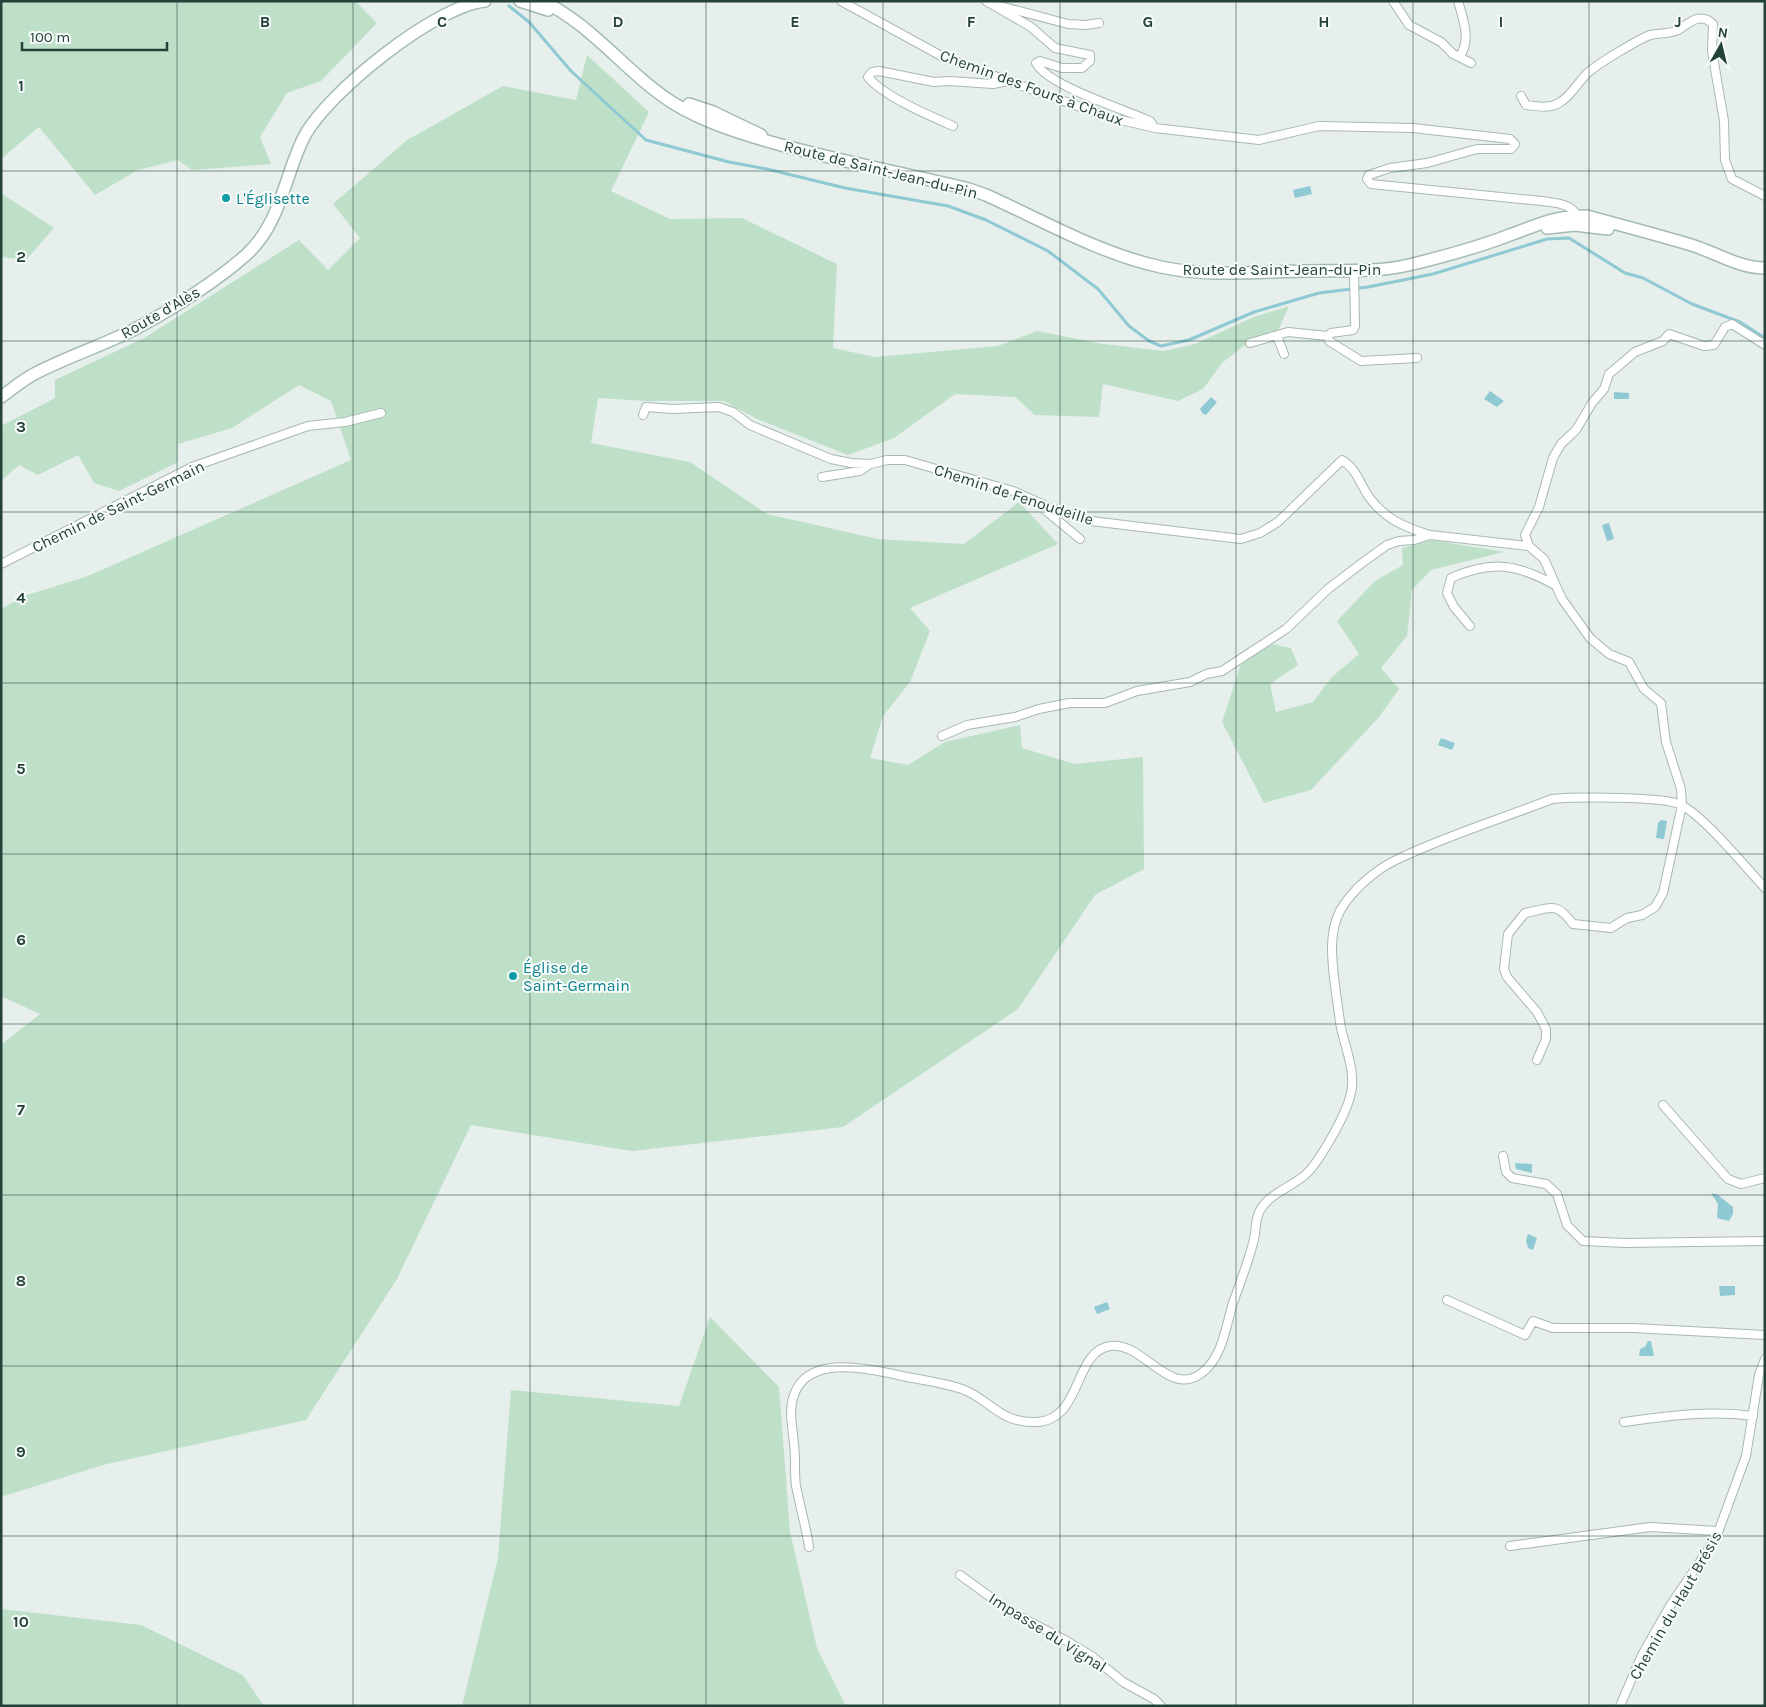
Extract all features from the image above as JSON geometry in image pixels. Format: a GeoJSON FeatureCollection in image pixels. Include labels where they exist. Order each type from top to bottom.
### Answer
{"type":"FeatureCollection","features":[{"type":"Feature","properties":{"kind":"main road"},"geometry":{"type":"LineString","coordinates":[[417,31],[425,21],[456,1]]}},
{"type":"Feature","properties":{"kind":"main road"},"geometry":{"type":"LineString","coordinates":[[417,31],[459,8],[485,1]]}},
{"type":"Feature","properties":{"kind":"main road","name":"Route de Saint-Jean-du-Pin"},"geometry":{"type":"LineString","coordinates":[[520,1],[550,11],[581,26]]}},
{"type":"Feature","properties":{"kind":"main road","name":"Route de Saint-Jean-du-Pin"},"geometry":{"type":"LineString","coordinates":[[542,1],[567,15],[648,86],[665,97],[713,112],[773,142],[800,151],[906,173],[978,192],[1114,252],[1162,267],[1204,272],[1384,269],[1405,266],[1508,236],[1552,227],[1575,225],[1651,235]]}},
{"type":"Feature","properties":{"kind":"main road","name":"Route d'Alès"},"geometry":{"type":"LineString","coordinates":[[1,396],[34,374],[133,329],[216,279],[247,254],[266,233],[276,214],[305,136],[318,117],[373,63],[417,31]]}},
{"type":"Feature","properties":{"kind":"main road","name":"Route de Saint-Jean-du-Pin"},"geometry":{"type":"LineString","coordinates":[[1508,236],[1537,224],[1577,216],[1587,216],[1689,244],[1747,266],[1765,268]]}},
{"type":"Feature","properties":{"kind":"street","name":"Chemin des Fours à Chaux"},"geometry":{"type":"LineString","coordinates":[[841,1],[945,58],[1108,117],[1155,128],[1259,140],[1319,126],[1413,128],[1510,139],[1515,144],[1511,149],[1477,149],[1427,163],[1390,168],[1369,175],[1367,179],[1371,184],[1550,202],[1566,205],[1575,210],[1577,216]]}},
{"type":"Feature","properties":{"kind":"street"},"geometry":{"type":"LineString","coordinates":[[986,1],[1031,27],[1055,48],[1090,55],[1090,61],[1082,68],[1062,68],[1040,61],[1036,63],[1041,72],[1070,87],[1150,121],[1155,128]]}},
{"type":"Feature","properties":{"kind":"street"},"geometry":{"type":"LineString","coordinates":[[1393,1],[1409,25],[1441,42],[1459,57],[1472,63]]}},
{"type":"Feature","properties":{"kind":"street"},"geometry":{"type":"LineString","coordinates":[[1458,1],[1466,37],[1464,51],[1459,57]]}},
{"type":"Feature","properties":{"kind":"street"},"geometry":{"type":"LineString","coordinates":[[995,5],[1010,7],[1068,24],[1086,25],[1099,23]]}},
{"type":"Feature","properties":{"kind":"street"},"geometry":{"type":"LineString","coordinates":[[1521,96],[1526,105],[1548,107],[1558,104],[1567,98],[1590,71],[1649,36],[1680,29],[1687,21],[1698,18],[1709,20],[1713,24],[1712,51],[1724,121],[1725,160],[1732,179],[1765,196]]}},
{"type":"Feature","properties":{"kind":"street"},"geometry":{"type":"LineString","coordinates":[[953,126],[893,95],[873,83],[868,77],[872,72],[879,71],[934,82],[950,81],[975,85],[1008,81]]}},
{"type":"Feature","properties":{"kind":"street"},"geometry":{"type":"LineString","coordinates":[[1250,343],[1296,332],[1328,336],[1331,333],[1353,330],[1355,326],[1354,270]]}},
{"type":"Feature","properties":{"kind":"street"},"geometry":{"type":"LineString","coordinates":[[1537,1060],[1546,1039],[1546,1029],[1538,1012],[1507,978],[1504,969],[1508,934],[1525,913],[1557,908],[1562,910],[1573,924],[1611,928],[1627,918],[1642,914],[1655,907],[1663,892],[1682,805],[1681,790],[1666,742],[1661,704],[1644,689],[1629,662],[1609,654],[1590,638],[1562,599],[1544,560],[1529,546],[1525,535],[1539,507],[1553,458],[1561,444],[1576,430],[1592,403],[1604,389],[1610,374],[1635,352],[1663,341],[1669,334],[1704,346],[1714,345],[1725,327],[1732,324],[1765,345]]}},
{"type":"Feature","properties":{"kind":"street"},"geometry":{"type":"LineString","coordinates":[[1277,336],[1284,354]]}},
{"type":"Feature","properties":{"kind":"street"},"geometry":{"type":"LineString","coordinates":[[1328,336],[1329,341],[1360,361],[1417,358]]}},
{"type":"Feature","properties":{"kind":"street","name":"Chemin de Fenoudeille"},"geometry":{"type":"LineString","coordinates":[[644,414],[646,407],[673,409],[719,407],[733,412],[750,425],[831,459],[871,464],[887,460],[905,460],[1013,491],[1042,504],[1091,521],[1240,539],[1260,533],[1278,522],[1342,460],[1348,463],[1355,472],[1382,513],[1400,525],[1430,535]]}},
{"type":"Feature","properties":{"kind":"street","name":"Chemin de Saint-Germain"},"geometry":{"type":"LineString","coordinates":[[1,564],[192,467],[308,426],[345,422],[381,413]]}},
{"type":"Feature","properties":{"kind":"street"},"geometry":{"type":"LineString","coordinates":[[822,477],[860,471],[871,464]]}},
{"type":"Feature","properties":{"kind":"street"},"geometry":{"type":"LineString","coordinates":[[1042,504],[1045,510],[1080,539]]}},
{"type":"Feature","properties":{"kind":"street"},"geometry":{"type":"LineString","coordinates":[[942,736],[967,725],[1015,717],[1039,709],[1069,703],[1105,703],[1137,691],[1190,682],[1206,674],[1222,671],[1286,629],[1328,589],[1387,545],[1430,535],[1529,546]]}},
{"type":"Feature","properties":{"kind":"street"},"geometry":{"type":"LineString","coordinates":[[1470,626],[1454,607],[1447,593],[1447,585],[1451,578],[1466,571],[1488,566],[1508,566],[1530,572],[1555,585]]}},
{"type":"Feature","properties":{"kind":"street"},"geometry":{"type":"LineString","coordinates":[[809,1547],[803,1510],[796,1485],[796,1460],[791,1412],[794,1394],[805,1378],[824,1370],[847,1367],[901,1376],[965,1390],[995,1411],[1020,1421],[1040,1422],[1061,1414],[1096,1352],[1109,1346],[1127,1347],[1140,1354],[1158,1371],[1181,1379],[1193,1379],[1206,1370],[1221,1344],[1254,1240],[1258,1215],[1264,1204],[1307,1174],[1347,1107],[1352,1091],[1351,1067],[1341,1027],[1333,970],[1333,929],[1340,910],[1362,884],[1393,861],[1552,799],[1575,797],[1674,802],[1682,805],[1697,816],[1765,888]]}},
{"type":"Feature","properties":{"kind":"street"},"geometry":{"type":"LineString","coordinates":[[1663,1106],[1728,1179],[1742,1184],[1765,1178]]}},
{"type":"Feature","properties":{"kind":"street"},"geometry":{"type":"LineString","coordinates":[[1503,1156],[1506,1172],[1512,1178],[1546,1184],[1556,1194],[1567,1225],[1583,1241],[1625,1243],[1765,1241]]}},
{"type":"Feature","properties":{"kind":"street"},"geometry":{"type":"LineString","coordinates":[[1447,1300],[1525,1335],[1534,1321],[1553,1328],[1633,1328],[1765,1335]]}},
{"type":"Feature","properties":{"kind":"street","name":"Chemin du Haut Brésis"},"geometry":{"type":"LineString","coordinates":[[1620,1706],[1642,1655],[1718,1531],[1741,1475],[1760,1374],[1765,1359]]}},
{"type":"Feature","properties":{"kind":"street"},"geometry":{"type":"LineString","coordinates":[[1624,1422],[1697,1413],[1723,1412],[1753,1416]]}},
{"type":"Feature","properties":{"kind":"street"},"geometry":{"type":"LineString","coordinates":[[1510,1546],[1650,1527],[1718,1531]]}},
{"type":"Feature","properties":{"kind":"street","name":"Impasse du Vignal"},"geometry":{"type":"LineString","coordinates":[[960,1575],[1011,1612],[1093,1657],[1123,1682],[1147,1695],[1161,1706]]}},
{"type":"Feature","properties":{"kind":"green space"},"geometry":{"type":"Polygon","coordinates":[[[1,1],[355,1],[377,23],[321,81],[287,93],[260,137],[271,164],[192,170],[178,160],[138,170],[95,195],[39,127],[1,159],[1,1]]]}},
{"type":"Feature","properties":{"kind":"green space"},"geometry":{"type":"Polygon","coordinates":[[[587,55],[649,112],[611,191],[670,219],[742,218],[837,264],[833,348],[875,357],[998,346],[1037,331],[1103,344],[1164,351],[1195,344],[1254,317],[1289,306],[1277,333],[1251,340],[1222,363],[1203,389],[1178,401],[1103,384],[1099,417],[1035,415],[1015,397],[955,394],[894,438],[848,455],[757,419],[724,401],[646,401],[598,398],[591,443],[690,462],[767,514],[878,539],[964,544],[1019,502],[1058,544],[910,608],[930,631],[910,682],[883,716],[870,758],[908,765],[945,742],[1020,725],[1022,748],[1075,764],[1143,757],[1144,869],[1095,895],[1018,1009],[843,1127],[632,1151],[471,1125],[397,1279],[306,1420],[103,1465],[1,1497],[1,1045],[40,1014],[1,996],[1,609],[24,596],[88,576],[351,460],[331,401],[299,385],[232,428],[178,444],[178,462],[119,491],[94,483],[78,455],[38,475],[19,465],[1,481],[1,426],[55,398],[55,380],[144,338],[299,240],[328,270],[360,238],[333,204],[407,140],[503,86],[576,100],[587,55]]]}},
{"type":"Feature","properties":{"kind":"green space"},"geometry":{"type":"Polygon","coordinates":[[[1,193],[54,228],[26,260],[1,257],[1,193]]]}},
{"type":"Feature","properties":{"kind":"green space"},"geometry":{"type":"Polygon","coordinates":[[[1432,540],[1504,552],[1431,570],[1412,590],[1407,636],[1381,668],[1399,689],[1379,717],[1311,790],[1264,803],[1222,722],[1241,664],[1272,644],[1291,648],[1298,665],[1270,684],[1276,712],[1313,702],[1332,677],[1359,654],[1337,621],[1375,581],[1403,565],[1402,548],[1432,540]]]}},
{"type":"Feature","properties":{"kind":"green space"},"geometry":{"type":"Polygon","coordinates":[[[710,1317],[779,1387],[790,1532],[817,1648],[846,1706],[462,1706],[498,1558],[511,1390],[679,1406],[710,1317]]]}},
{"type":"Feature","properties":{"kind":"green space"},"geometry":{"type":"Polygon","coordinates":[[[1,1609],[141,1625],[243,1675],[264,1706],[1,1706],[1,1609]]]}},
{"type":"Feature","properties":{"kind":"water"},"geometry":{"type":"Polygon","coordinates":[[[1310,186],[1312,194],[1295,198],[1293,190],[1310,186]]]}},
{"type":"Feature","properties":{"kind":"water"},"geometry":{"type":"Polygon","coordinates":[[[1490,391],[1504,401],[1497,407],[1484,399],[1490,391]]]}},
{"type":"Feature","properties":{"kind":"water"},"geometry":{"type":"Polygon","coordinates":[[[1614,392],[1629,393],[1629,399],[1614,399],[1614,392]]]}},
{"type":"Feature","properties":{"kind":"water"},"geometry":{"type":"Polygon","coordinates":[[[1211,397],[1217,402],[1206,415],[1203,414],[1200,409],[1211,397]]]}},
{"type":"Feature","properties":{"kind":"water"},"geometry":{"type":"Polygon","coordinates":[[[1609,523],[1614,539],[1607,541],[1602,525],[1609,523]]]}},
{"type":"Feature","properties":{"kind":"water"},"geometry":{"type":"Polygon","coordinates":[[[1441,738],[1455,743],[1452,750],[1438,745],[1441,738]]]}},
{"type":"Feature","properties":{"kind":"water"},"geometry":{"type":"Polygon","coordinates":[[[1661,820],[1667,821],[1664,839],[1656,838],[1658,823],[1661,820]]]}},
{"type":"Feature","properties":{"kind":"water"},"geometry":{"type":"Polygon","coordinates":[[[1515,1163],[1532,1164],[1532,1173],[1516,1169],[1515,1163]]]}},
{"type":"Feature","properties":{"kind":"water"},"geometry":{"type":"Polygon","coordinates":[[[1711,1193],[1718,1195],[1733,1207],[1733,1214],[1729,1221],[1717,1218],[1718,1204],[1711,1193]]]}},
{"type":"Feature","properties":{"kind":"water"},"geometry":{"type":"Polygon","coordinates":[[[1528,1234],[1537,1238],[1533,1250],[1528,1248],[1526,1241],[1528,1234]]]}},
{"type":"Feature","properties":{"kind":"water"},"geometry":{"type":"Polygon","coordinates":[[[1719,1286],[1735,1286],[1735,1295],[1720,1296],[1719,1286]]]}},
{"type":"Feature","properties":{"kind":"water"},"geometry":{"type":"Polygon","coordinates":[[[1107,1302],[1110,1309],[1097,1314],[1094,1307],[1107,1302]]]}},
{"type":"Feature","properties":{"kind":"water"},"geometry":{"type":"Polygon","coordinates":[[[1648,1341],[1651,1341],[1654,1356],[1639,1356],[1640,1349],[1645,1347],[1648,1341]]]}},
{"type":"Feature","properties":{"kind":"waterway"},"geometry":{"type":"LineString","coordinates":[[509,6],[529,22],[571,71],[646,140],[729,162],[845,188],[948,206],[986,220],[1048,251],[1098,289],[1129,326],[1149,341],[1161,346],[1189,340],[1254,312],[1319,293],[1368,287],[1433,274],[1547,239],[1569,238],[1625,273],[1643,278],[1692,304],[1740,322],[1765,338]]}},
{"type":"Feature","properties":{"kind":"place","name":"L'Églisette"},"geometry":{"type":"Point","coordinates":[226,198]}},
{"type":"Feature","properties":{"kind":"place","name":"Église de Saint-Germain"},"geometry":{"type":"Point","coordinates":[513,976]}}]}
